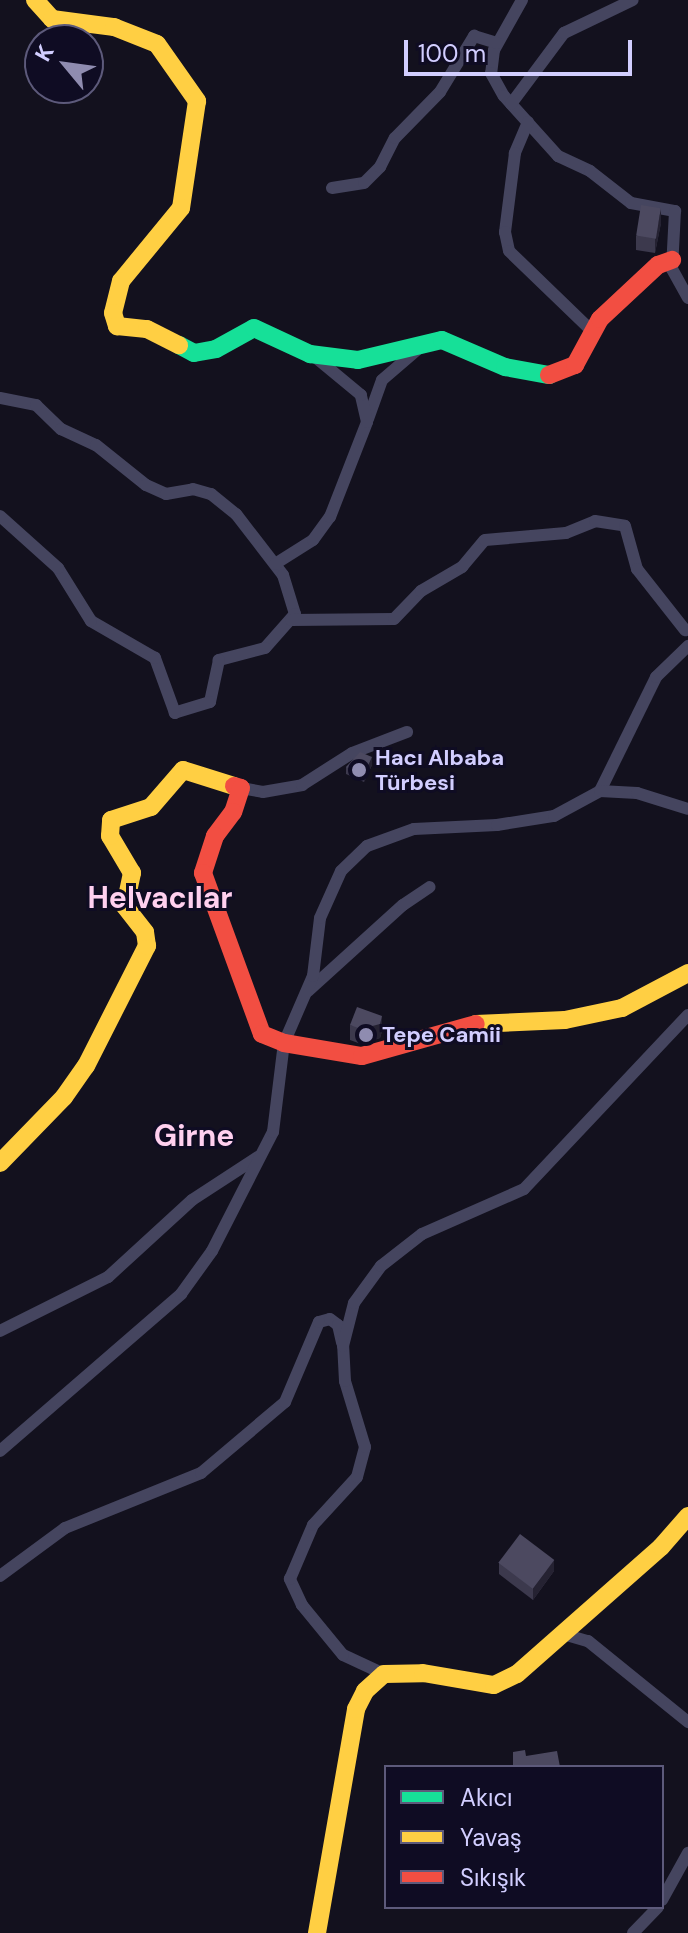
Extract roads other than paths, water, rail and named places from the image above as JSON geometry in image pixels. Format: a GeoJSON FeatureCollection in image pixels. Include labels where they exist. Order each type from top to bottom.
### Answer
{"type":"FeatureCollection","features":[{"type":"Feature","properties":{"kind":"street"},"geometry":{"type":"LineString","coordinates":[[35,0],[52,19],[71,25],[114,27],[157,44],[197,101],[181,208],[121,281],[113,313],[117,326],[147,329],[194,353],[216,349],[254,328],[310,354],[350,382],[361,395],[367,422]]}},
{"type":"Feature","properties":{"kind":"street"},"geometry":{"type":"LineString","coordinates":[[522,0],[497,43],[491,73],[511,104],[558,156],[590,171],[631,203],[675,211],[672,260],[688,298]]}},
{"type":"Feature","properties":{"kind":"street"},"geometry":{"type":"LineString","coordinates":[[511,104],[564,33],[633,0]]}},
{"type":"Feature","properties":{"kind":"street"},"geometry":{"type":"LineString","coordinates":[[332,188],[364,183],[380,167],[395,138],[440,92],[474,36],[497,43]]}},
{"type":"Feature","properties":{"kind":"street"},"geometry":{"type":"LineString","coordinates":[[528,122],[515,153],[505,232],[509,251],[593,332]]}},
{"type":"Feature","properties":{"kind":"street"},"geometry":{"type":"LineString","coordinates":[[310,354],[358,360],[442,340],[539,376],[575,365],[593,332],[639,282],[672,260]]}},
{"type":"Feature","properties":{"kind":"street"},"geometry":{"type":"LineString","coordinates":[[275,564],[313,540],[330,517],[382,380],[420,347]]}},
{"type":"Feature","properties":{"kind":"street"},"geometry":{"type":"LineString","coordinates":[[0,398],[36,405],[61,429],[96,445],[156,490],[166,494],[193,489],[211,494],[236,514],[275,564],[291,601],[291,620],[265,648],[219,660],[210,702],[175,713],[155,658],[91,621],[58,568],[0,516]]}},
{"type":"Feature","properties":{"kind":"street"},"geometry":{"type":"LineString","coordinates":[[291,620],[394,619],[421,591],[462,567],[485,540],[566,533],[595,521],[625,526],[637,569],[686,628],[685,650],[656,677],[600,791]]}},
{"type":"Feature","properties":{"kind":"street"},"geometry":{"type":"LineString","coordinates":[[0,1163],[64,1097],[86,1066],[147,946],[145,932],[125,906],[132,873],[120,845],[110,836],[111,820],[151,807],[183,770],[263,792],[302,785],[352,753],[407,732]]}},
{"type":"Feature","properties":{"kind":"street"},"geometry":{"type":"LineString","coordinates":[[241,788],[233,812],[215,836],[203,873],[262,1034],[284,1043],[362,1056],[471,1024],[565,1020],[622,1008],[688,973]]}},
{"type":"Feature","properties":{"kind":"street"},"geometry":{"type":"LineString","coordinates":[[0,1451],[181,1294],[212,1251],[273,1132],[284,1043],[306,992],[320,918],[341,871],[367,846],[414,829],[554,816],[600,791],[637,793],[688,809]]}},
{"type":"Feature","properties":{"kind":"street"},"geometry":{"type":"LineString","coordinates":[[306,992],[403,905],[430,887]]}},
{"type":"Feature","properties":{"kind":"street"},"geometry":{"type":"LineString","coordinates":[[343,1346],[354,1303],[381,1266],[422,1234],[524,1189],[688,1015]]}},
{"type":"Feature","properties":{"kind":"street"},"geometry":{"type":"LineString","coordinates":[[0,1331],[108,1277],[192,1200],[261,1156]]}},
{"type":"Feature","properties":{"kind":"street"},"geometry":{"type":"LineString","coordinates":[[0,1576],[65,1528],[201,1473],[285,1402],[319,1322],[330,1319],[338,1325],[345,1381],[365,1447],[357,1477],[313,1525],[290,1579],[302,1605],[343,1655],[384,1674],[423,1673],[494,1685],[517,1674],[563,1634],[661,1547],[688,1516]]}},
{"type":"Feature","properties":{"kind":"street"},"geometry":{"type":"LineString","coordinates":[[563,1634],[588,1641],[688,1722]]}},
{"type":"Feature","properties":{"kind":"street"},"geometry":{"type":"LineString","coordinates":[[317,1933],[356,1709],[365,1691],[384,1674]]}},
{"type":"Feature","properties":{"kind":"street"},"geometry":{"type":"LineString","coordinates":[[664,1896],[688,1853]]}},
{"type":"Feature","properties":{"kind":"street"},"geometry":{"type":"LineString","coordinates":[[633,1933],[656,1909]]}},
{"type":"Feature","properties":{"kind":"place","name":"Hacı Albaba Türbesi"},"geometry":{"type":"Point","coordinates":[359,770]}},
{"type":"Feature","properties":{"kind":"place","name":"Tepe Camii"},"geometry":{"type":"Point","coordinates":[366,1035]}},
{"type":"Feature","properties":{"kind":"district","name":"Helvacılar"},"geometry":{"type":"Point","coordinates":[160,898]}},
{"type":"Feature","properties":{"kind":"district","name":"Girne"},"geometry":{"type":"Point","coordinates":[194,1136]}}]}
